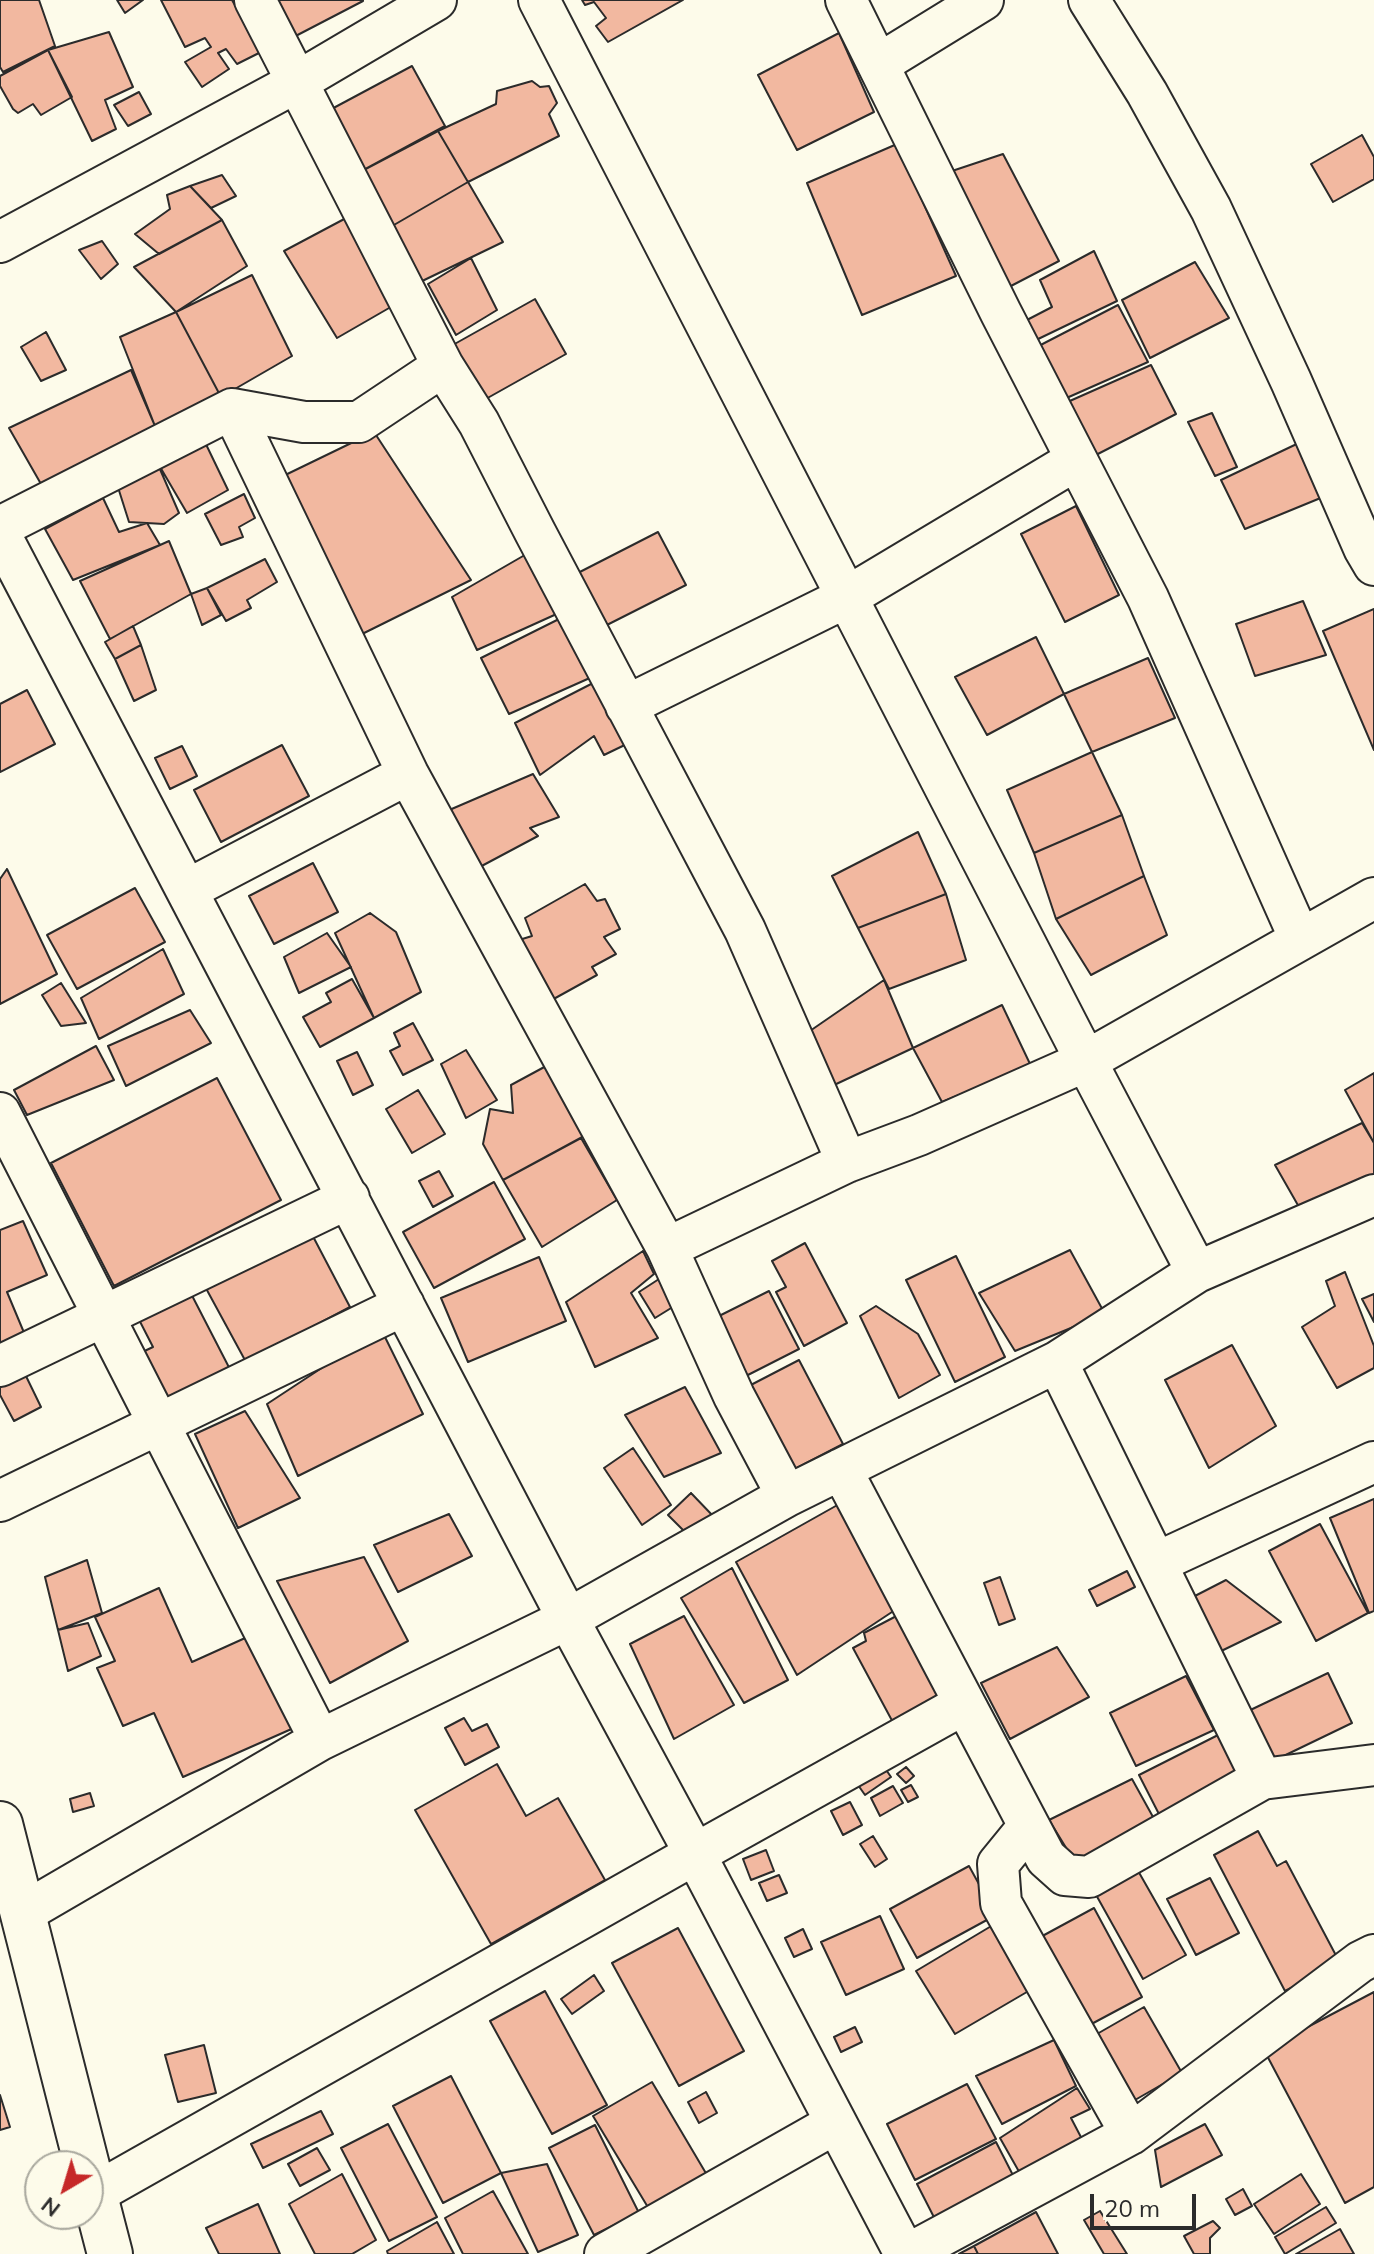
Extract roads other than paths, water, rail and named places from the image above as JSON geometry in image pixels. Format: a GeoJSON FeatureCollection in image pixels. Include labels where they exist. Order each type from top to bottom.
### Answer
{"type":"FeatureCollection","features":[{"type":"Feature","properties":{"kind":"main road"},"geometry":{"type":"LineString","coordinates":[[0,1824],[83,2150]]}},
{"type":"Feature","properties":{"kind":"main road"},"geometry":{"type":"LineString","coordinates":[[104,2230],[110,2254]]}},
{"type":"Feature","properties":{"kind":"street"},"geometry":{"type":"LineString","coordinates":[[255,0],[443,366],[479,423],[745,930],[847,1162]]}},
{"type":"Feature","properties":{"kind":"street"},"geometry":{"type":"LineString","coordinates":[[0,242],[297,82],[436,0]]}},
{"type":"Feature","properties":{"kind":"street"},"geometry":{"type":"LineString","coordinates":[[539,0],[1197,1272]]}},
{"type":"Feature","properties":{"kind":"street"},"geometry":{"type":"LineString","coordinates":[[846,0],[1148,598],[1300,939]]}},
{"type":"Feature","properties":{"kind":"street"},"geometry":{"type":"LineString","coordinates":[[879,64],[983,0]]}},
{"type":"Feature","properties":{"kind":"street"},"geometry":{"type":"LineString","coordinates":[[1089,0],[1147,93],[1211,209],[1374,565]]}},
{"type":"Feature","properties":{"kind":"street"},"geometry":{"type":"LineString","coordinates":[[0,527],[232,409],[304,422],[359,422],[443,366]]}},
{"type":"Feature","properties":{"kind":"street"},"geometry":{"type":"LineString","coordinates":[[232,409],[408,774],[667,1248],[734,1396],[787,1496]]}},
{"type":"Feature","properties":{"kind":"street"},"geometry":{"type":"LineString","coordinates":[[626,706],[847,597],[1076,460]]}},
{"type":"Feature","properties":{"kind":"street"},"geometry":{"type":"LineString","coordinates":[[0,534],[568,1619],[907,2254],[1131,2134],[1360,1962],[1374,1955]]}},
{"type":"Feature","properties":{"kind":"street"},"geometry":{"type":"LineString","coordinates":[[187,890],[408,774]]}},
{"type":"Feature","properties":{"kind":"street"},"geometry":{"type":"LineString","coordinates":[[667,1248],[847,1162],[919,1135],[1086,1061],[1374,898]]}},
{"type":"Feature","properties":{"kind":"street"},"geometry":{"type":"LineString","coordinates":[[0,1113],[320,1740]]}},
{"type":"Feature","properties":{"kind":"street"},"geometry":{"type":"LineString","coordinates":[[23,1913],[320,1740],[568,1619],[787,1496],[1057,1362],[1197,1272],[1374,1195]]}},
{"type":"Feature","properties":{"kind":"street"},"geometry":{"type":"LineString","coordinates":[[0,1366],[349,1198]]}},
{"type":"Feature","properties":{"kind":"street"},"geometry":{"type":"LineString","coordinates":[[0,1501],[404,1305]]}},
{"type":"Feature","properties":{"kind":"street"},"geometry":{"type":"LineString","coordinates":[[1057,1362],[1262,1779]]}},
{"type":"Feature","properties":{"kind":"street"},"geometry":{"type":"LineString","coordinates":[[1156,1563],[1374,1462]]}},
{"type":"Feature","properties":{"kind":"street"},"geometry":{"type":"LineString","coordinates":[[841,1469],[1046,1858],[1065,1875],[1089,1877],[1262,1779],[1374,1765]]}},
{"type":"Feature","properties":{"kind":"street"},"geometry":{"type":"LineString","coordinates":[[104,2169],[695,1854],[964,1704]]}},
{"type":"Feature","properties":{"kind":"street"},"geometry":{"type":"LineString","coordinates":[[1029,1826],[998,1864],[1001,1903],[1131,2134]]}},
{"type":"Feature","properties":{"kind":"street"},"geometry":{"type":"LineString","coordinates":[[605,2254],[836,2123]]}}]}
